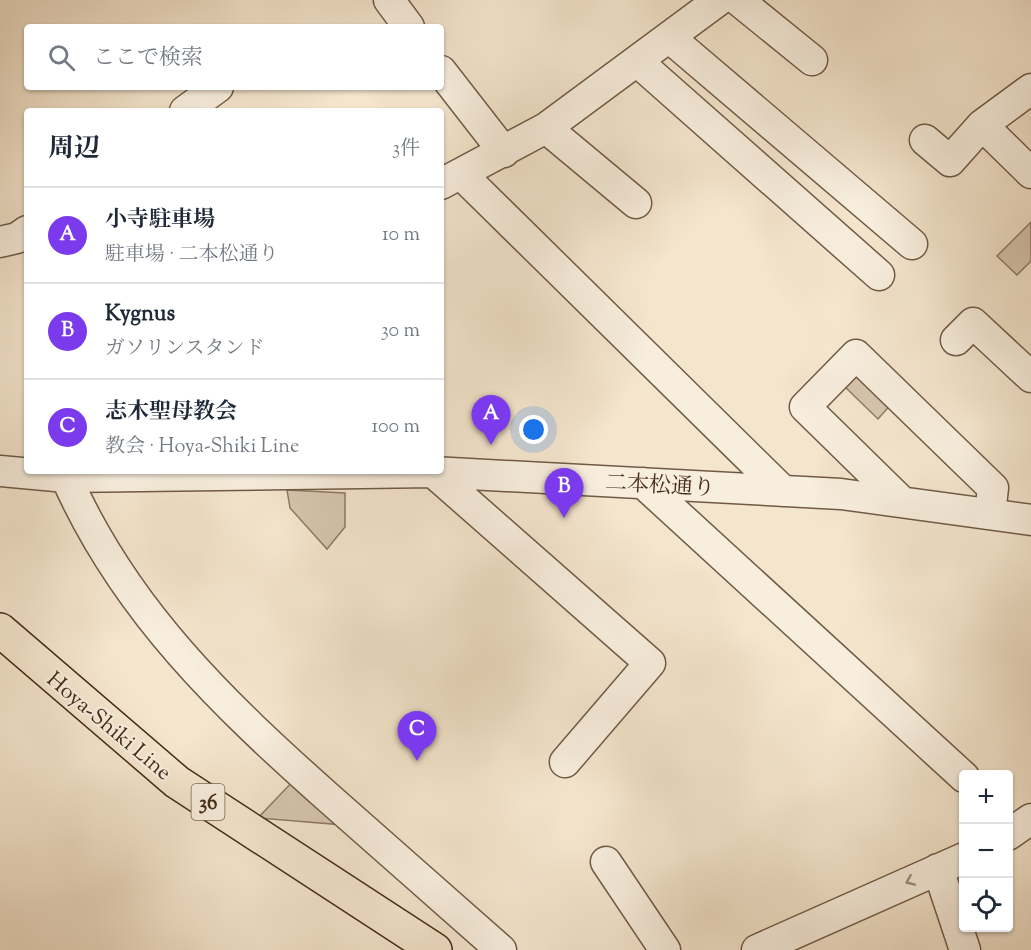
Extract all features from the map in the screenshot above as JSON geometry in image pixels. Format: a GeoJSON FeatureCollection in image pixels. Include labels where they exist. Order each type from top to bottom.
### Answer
{"type":"FeatureCollection","features":[{"type":"Feature","properties":{"kind":"main road","name":"Hoya-Shiki Line"},"geometry":{"type":"LineString","coordinates":[[0,630],[177,782],[435,950]]}},
{"type":"Feature","properties":{"kind":"street"},"geometry":{"type":"LineString","coordinates":[[389,0],[406,24]]}},
{"type":"Feature","properties":{"kind":"street"},"geometry":{"type":"LineString","coordinates":[[719,0],[546,128],[451,179],[783,491]]}},
{"type":"Feature","properties":{"kind":"street"},"geometry":{"type":"LineString","coordinates":[[738,0],[812,60]]}},
{"type":"Feature","properties":{"kind":"street"},"geometry":{"type":"LineString","coordinates":[[670,38],[912,244]]}},
{"type":"Feature","properties":{"kind":"street"},"geometry":{"type":"LineString","coordinates":[[638,62],[879,275]]}},
{"type":"Feature","properties":{"kind":"street"},"geometry":{"type":"LineString","coordinates":[[444,74],[504,152]]}},
{"type":"Feature","properties":{"kind":"street"},"geometry":{"type":"LineString","coordinates":[[925,140],[950,161],[982,125],[1031,89]]}},
{"type":"Feature","properties":{"kind":"street"},"geometry":{"type":"LineString","coordinates":[[189,108],[214,90]]}},
{"type":"Feature","properties":{"kind":"street"},"geometry":{"type":"LineString","coordinates":[[982,125],[1031,173]]}},
{"type":"Feature","properties":{"kind":"street"},"geometry":{"type":"LineString","coordinates":[[546,128],[636,203]]}},
{"type":"Feature","properties":{"kind":"street"},"geometry":{"type":"LineString","coordinates":[[0,242],[17,238],[24,233]]}},
{"type":"Feature","properties":{"kind":"street"},"geometry":{"type":"LineString","coordinates":[[956,340],[973,322],[1031,377]]}},
{"type":"Feature","properties":{"kind":"street"},"geometry":{"type":"LineString","coordinates":[[902,501],[805,407],[856,355],[993,488],[990,514]]}},
{"type":"Feature","properties":{"kind":"street","name":"二本松通り"},"geometry":{"type":"LineString","coordinates":[[0,471],[24,472]]}},
{"type":"Feature","properties":{"kind":"street","name":"二本松通り"},"geometry":{"type":"LineString","coordinates":[[444,473],[783,491],[902,501],[1031,520]]}},
{"type":"Feature","properties":{"kind":"street","name":"二本松通り"},"geometry":{"type":"LineString","coordinates":[[43,474],[66,477],[111,474]]}},
{"type":"Feature","properties":{"kind":"street"},"geometry":{"type":"LineString","coordinates":[[435,474],[650,663],[565,762]]}},
{"type":"Feature","properties":{"kind":"street"},"geometry":{"type":"LineString","coordinates":[[66,477],[84,514],[127,586],[200,678],[261,738],[501,950]]}},
{"type":"Feature","properties":{"kind":"street"},"geometry":{"type":"LineString","coordinates":[[643,483],[959,773]]}},
{"type":"Feature","properties":{"kind":"street"},"geometry":{"type":"LineString","coordinates":[[606,862],[665,950]]}},
{"type":"Feature","properties":{"kind":"street"},"geometry":{"type":"LineString","coordinates":[[757,950],[951,864],[965,950]]}},
{"type":"Feature","properties":{"kind":"shaded area"},"geometry":{"type":"Polygon","coordinates":[[[1031,222],[1031,261],[1017,275],[997,256],[1031,222]]]}},
{"type":"Feature","properties":{"kind":"shaded area"},"geometry":{"type":"Polygon","coordinates":[[[859,367],[893,402],[878,419],[843,385],[859,367]]]}},
{"type":"Feature","properties":{"kind":"shaded area"},"geometry":{"type":"Polygon","coordinates":[[[287,490],[345,493],[345,527],[327,549],[290,508],[287,490]]]}},
{"type":"Feature","properties":{"kind":"shaded area"},"geometry":{"type":"Polygon","coordinates":[[[296,778],[344,825],[258,818],[296,778]]]}},
{"type":"Feature","properties":{"kind":"place","name":"小寺駐車場"},"geometry":{"type":"Point","coordinates":[491,445]}},
{"type":"Feature","properties":{"kind":"place","name":"Kygnus"},"geometry":{"type":"Point","coordinates":[564,518]}},
{"type":"Feature","properties":{"kind":"place","name":"志木聖母教会"},"geometry":{"type":"Point","coordinates":[417,761]}}]}
